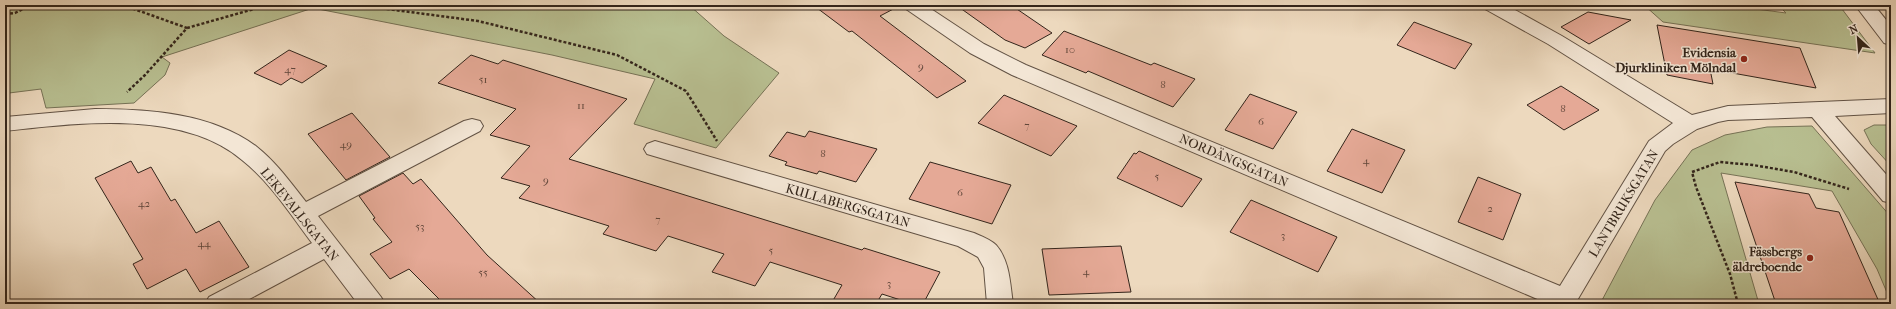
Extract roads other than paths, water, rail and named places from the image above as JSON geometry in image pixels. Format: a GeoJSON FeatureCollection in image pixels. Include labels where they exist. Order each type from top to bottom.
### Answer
{"type":"FeatureCollection","features":[{"type":"Feature","properties":{"kind":"street","name":"NORDÄNGSGATAN"},"geometry":{"type":"LineString","coordinates":[[913,5],[964,41],[992,58],[1563,301]]}},
{"type":"Feature","properties":{"kind":"street"},"geometry":{"type":"LineString","coordinates":[[1492,5],[1555,40],[1689,123]]}},
{"type":"Feature","properties":{"kind":"street"},"geometry":{"type":"LineString","coordinates":[[1864,5],[1891,39]]}},
{"type":"Feature","properties":{"kind":"street","name":"LANTBRUKSGATAN"},"geometry":{"type":"LineString","coordinates":[[1563,301],[1658,146],[1671,133],[1689,123],[1708,116],[1728,113],[1891,106]]}},
{"type":"Feature","properties":{"kind":"street"},"geometry":{"type":"LineString","coordinates":[[1816,109],[1891,195]]}},
{"type":"Feature","properties":{"kind":"street","name":"LEKEVALLSGATAN"},"geometry":{"type":"LineString","coordinates":[[5,124],[102,116],[145,118],[180,124],[216,135],[242,148],[268,170],[372,304]]}},
{"type":"Feature","properties":{"kind":"street"},"geometry":{"type":"LineString","coordinates":[[302,214],[472,126]]}},
{"type":"Feature","properties":{"kind":"street","name":"KULLABERGSGATAN"},"geometry":{"type":"LineString","coordinates":[[655,149],[966,239],[987,251],[996,268],[1000,304]]}},
{"type":"Feature","properties":{"kind":"street"},"geometry":{"type":"LineString","coordinates":[[218,304],[327,246]]}},
{"type":"Feature","properties":{"kind":"place","name":"Evidensia Djurkliniken Mölndal"},"geometry":{"type":"Point","coordinates":[1744,59]}},
{"type":"Feature","properties":{"kind":"place","name":"Fässbergs äldreboende"},"geometry":{"type":"Point","coordinates":[1810,258]}}]}
